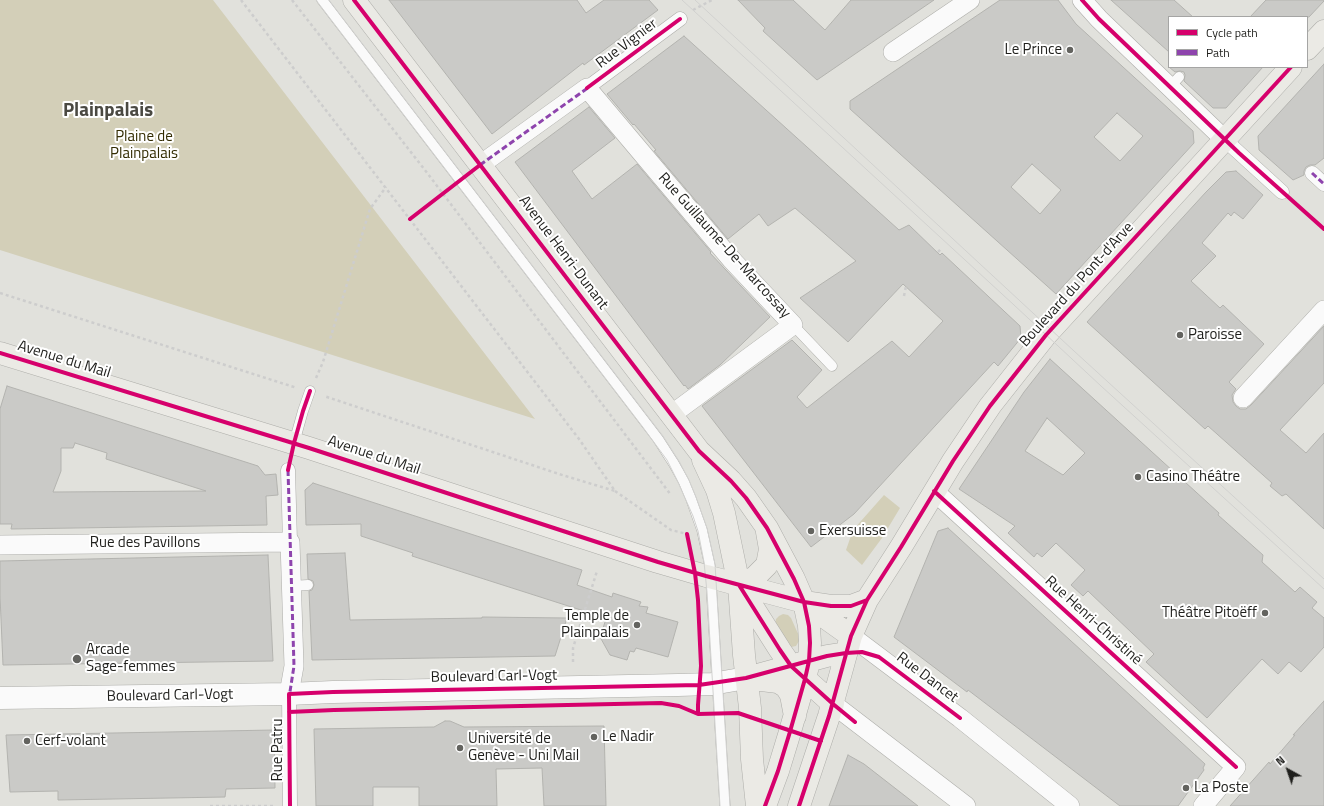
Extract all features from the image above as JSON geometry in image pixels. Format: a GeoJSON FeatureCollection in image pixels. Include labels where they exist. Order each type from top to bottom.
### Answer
{"type":"FeatureCollection","features":[{"type":"Feature","properties":{"kind":"main road","name":"Avenue Henri-Dunant"},"geometry":{"type":"LineString","coordinates":[[354,0],[699,451],[731,481],[746,498],[763,521],[794,579],[804,602],[810,643],[802,669],[795,716],[765,806]]}},
{"type":"Feature","properties":{"kind":"main road"},"geometry":{"type":"LineString","coordinates":[[1308,49],[1324,31]]}},
{"type":"Feature","properties":{"kind":"main road","name":"Boulevard du Pont-d'Arve"},"geometry":{"type":"LineString","coordinates":[[800,806],[833,704],[848,644],[867,600],[953,461],[990,406],[1032,352],[1290,68]]}},
{"type":"Feature","properties":{"kind":"main road","name":"Avenue du Mail"},"geometry":{"type":"LineString","coordinates":[[0,353],[294,443],[663,563],[804,602]]}},
{"type":"Feature","properties":{"kind":"main road","name":"Avenue Henri-Dunant"},"geometry":{"type":"LineString","coordinates":[[699,451],[717,490],[739,585]]}},
{"type":"Feature","properties":{"kind":"main road"},"geometry":{"type":"LineString","coordinates":[[739,585],[755,577],[767,565],[770,549],[763,521]]}},
{"type":"Feature","properties":{"kind":"main road"},"geometry":{"type":"LineString","coordinates":[[739,585],[780,650],[802,669],[833,704]]}},
{"type":"Feature","properties":{"kind":"main road"},"geometry":{"type":"LineString","coordinates":[[739,585],[757,806]]}},
{"type":"Feature","properties":{"kind":"main road"},"geometry":{"type":"LineString","coordinates":[[804,602],[831,606],[851,606],[867,600]]}},
{"type":"Feature","properties":{"kind":"main road"},"geometry":{"type":"LineString","coordinates":[[746,678],[802,669],[848,644],[804,602]]}},
{"type":"Feature","properties":{"kind":"main road"},"geometry":{"type":"LineString","coordinates":[[746,678],[766,679],[778,682],[786,687],[791,695],[795,716]]}},
{"type":"Feature","properties":{"kind":"street"},"geometry":{"type":"LineString","coordinates":[[893,52],[970,0]]}},
{"type":"Feature","properties":{"kind":"street"},"geometry":{"type":"LineString","coordinates":[[1082,0],[1099,19],[1175,82],[1225,140],[1282,192]]}},
{"type":"Feature","properties":{"kind":"street","name":"Rue Vignier"},"geometry":{"type":"LineString","coordinates":[[480,165],[680,19]]}},
{"type":"Feature","properties":{"kind":"street","name":"Rue Guillaume-De-Marcossay"},"geometry":{"type":"LineString","coordinates":[[587,88],[731,259],[794,325],[671,415]]}},
{"type":"Feature","properties":{"kind":"street"},"geometry":{"type":"LineString","coordinates":[[1312,173],[1324,184]]}},
{"type":"Feature","properties":{"kind":"street"},"geometry":{"type":"LineString","coordinates":[[1243,398],[1324,310]]}},
{"type":"Feature","properties":{"kind":"street","name":"Rue Patru"},"geometry":{"type":"LineString","coordinates":[[288,470],[290,542],[300,586],[294,666],[289,694],[290,806]]}},
{"type":"Feature","properties":{"kind":"street","name":"Rue Henri-Christiné"},"geometry":{"type":"LineString","coordinates":[[934,491],[1236,767],[1203,806]]}},
{"type":"Feature","properties":{"kind":"street","name":"Rue des Pavillons"},"geometry":{"type":"LineString","coordinates":[[0,544],[290,542]]}},
{"type":"Feature","properties":{"kind":"street","name":"Rue Dancet"},"geometry":{"type":"LineString","coordinates":[[848,644],[862,652],[879,656],[960,718],[1070,806]]}},
{"type":"Feature","properties":{"kind":"street","name":"Boulevard Carl-Vogt"},"geometry":{"type":"LineString","coordinates":[[0,698],[289,694],[708,684],[746,678]]}},
{"type":"Feature","properties":{"kind":"street"},"geometry":{"type":"LineString","coordinates":[[833,704],[966,806]]}},
{"type":"Feature","properties":{"kind":"lane"},"geometry":{"type":"LineString","coordinates":[[322,0],[667,451],[684,482],[698,515],[708,554],[711,577],[708,684],[725,806]]}},
{"type":"Feature","properties":{"kind":"lane"},"geometry":{"type":"LineString","coordinates":[[794,325],[832,366]]}},
{"type":"Feature","properties":{"kind":"lane"},"geometry":{"type":"LineString","coordinates":[[294,443],[310,391]]}},
{"type":"Feature","properties":{"kind":"path"},"geometry":{"type":"LineString","coordinates":[[241,0],[579,439],[615,491]]}},
{"type":"Feature","properties":{"kind":"path"},"geometry":{"type":"LineString","coordinates":[[292,0],[443,194],[675,499]]}},
{"type":"Feature","properties":{"kind":"path"},"geometry":{"type":"LineString","coordinates":[[680,19],[712,0]]}},
{"type":"Feature","properties":{"kind":"path"},"geometry":{"type":"LineString","coordinates":[[438,198],[461,180]]}},
{"type":"Feature","properties":{"kind":"path"},"geometry":{"type":"LineString","coordinates":[[310,391],[323,362],[370,209],[386,187]]}},
{"type":"Feature","properties":{"kind":"path"},"geometry":{"type":"LineString","coordinates":[[410,219],[416,215]]}},
{"type":"Feature","properties":{"kind":"path"},"geometry":{"type":"LineString","coordinates":[[938,252],[941,249]]}},
{"type":"Feature","properties":{"kind":"path"},"geometry":{"type":"LineString","coordinates":[[904,296],[906,286]]}},
{"type":"Feature","properties":{"kind":"path"},"geometry":{"type":"LineString","coordinates":[[0,293],[273,381],[310,391],[559,474],[615,491],[671,530],[687,536],[684,527]]}},
{"type":"Feature","properties":{"kind":"path"},"geometry":{"type":"LineString","coordinates":[[574,662],[573,648],[597,571]]}},
{"type":"Feature","properties":{"kind":"path"},"geometry":{"type":"LineString","coordinates":[[210,806],[290,806]]}},
{"type":"Feature","properties":{"kind":"green space","name":"Plaine de Plainpalais"},"geometry":{"type":"Polygon","coordinates":[[[0,0],[213,0],[535,419],[0,250],[0,0]]]}},
{"type":"Feature","properties":{"kind":"green space"},"geometry":{"type":"Polygon","coordinates":[[[884,495],[900,508],[882,538],[862,565],[846,550],[853,530],[884,495]]]}},
{"type":"Feature","properties":{"kind":"green space"},"geometry":{"type":"Polygon","coordinates":[[[783,614],[788,615],[791,618],[799,636],[799,641],[796,646],[791,647],[775,624],[776,619],[783,614]]]}},
{"type":"Feature","properties":{"kind":"building"},"geometry":{"type":"Polygon","coordinates":[[[389,0],[577,0],[586,13],[604,0],[649,0],[658,10],[584,65],[583,63],[492,134],[389,0]]]}},
{"type":"Feature","properties":{"kind":"building"},"geometry":{"type":"Polygon","coordinates":[[[738,0],[793,0],[825,30],[851,0],[934,0],[817,80],[763,31],[765,28],[738,0]]]}},
{"type":"Feature","properties":{"kind":"building"},"geometry":{"type":"Polygon","coordinates":[[[1000,0],[1058,0],[1076,24],[1193,131],[1194,143],[1056,294],[850,109],[850,101],[1000,0]],[[1117,113],[1094,137],[1120,161],[1143,136],[1117,113]],[[1032,164],[1011,187],[1040,214],[1061,190],[1032,164]]]}},
{"type":"Feature","properties":{"kind":"building"},"geometry":{"type":"Polygon","coordinates":[[[1111,0],[1174,0],[1192,16],[1168,16],[1168,51],[1111,0]]]}},
{"type":"Feature","properties":{"kind":"building"},"geometry":{"type":"Polygon","coordinates":[[[1266,0],[1324,0],[1309,17],[1251,16],[1266,0]]]}},
{"type":"Feature","properties":{"kind":"building"},"geometry":{"type":"Polygon","coordinates":[[[684,36],[899,230],[909,225],[940,255],[942,253],[1020,326],[1021,338],[998,366],[994,362],[854,514],[811,547],[702,406],[792,340],[822,370],[797,397],[807,408],[892,341],[909,357],[943,321],[903,284],[848,342],[800,298],[856,261],[795,208],[768,226],[759,214],[728,239],[654,151],[656,150],[607,94],[684,36]]]}},
{"type":"Feature","properties":{"kind":"building"},"geometry":{"type":"Polygon","coordinates":[[[1324,64],[1324,158],[1315,165],[1306,167],[1304,175],[1293,180],[1259,150],[1258,136],[1324,64]]]}},
{"type":"Feature","properties":{"kind":"building"},"geometry":{"type":"Polygon","coordinates":[[[1170,68],[1262,68],[1226,108],[1213,108],[1184,81],[1184,72],[1175,72],[1170,68]]]}},
{"type":"Feature","properties":{"kind":"building"},"geometry":{"type":"Polygon","coordinates":[[[589,107],[615,138],[572,171],[592,199],[637,164],[711,252],[710,253],[770,317],[720,365],[688,389],[685,385],[684,386],[515,162],[589,107]]]}},
{"type":"Feature","properties":{"kind":"building"},"geometry":{"type":"Polygon","coordinates":[[[1236,171],[1263,195],[1243,219],[1234,212],[1231,216],[1228,213],[1202,243],[1216,256],[1191,281],[1220,308],[1223,305],[1264,344],[1229,382],[1236,389],[1232,395],[1233,402],[1240,409],[1246,409],[1251,405],[1324,326],[1324,383],[1280,430],[1306,453],[1324,433],[1324,529],[1286,494],[1282,496],[1270,486],[1272,483],[1208,426],[1205,429],[1087,322],[1206,192],[1226,172],[1236,171]]]}},
{"type":"Feature","properties":{"kind":"building"},"geometry":{"type":"Polygon","coordinates":[[[1050,359],[1263,555],[1262,562],[1295,592],[1300,587],[1317,602],[1312,608],[1324,618],[1324,647],[1301,672],[1289,662],[1278,674],[1262,659],[1207,718],[1146,662],[1154,654],[1088,591],[1083,596],[1071,585],[1085,570],[1056,543],[1042,557],[1037,553],[1034,557],[1008,533],[1015,526],[959,489],[1024,392],[1050,359]],[[1047,418],[1025,451],[1063,475],[1085,453],[1047,418]]]}},
{"type":"Feature","properties":{"kind":"building"},"geometry":{"type":"Polygon","coordinates":[[[7,386],[258,466],[265,475],[276,474],[278,495],[266,496],[267,525],[11,529],[12,524],[0,524],[0,409],[7,386]],[[75,443],[73,448],[61,448],[61,471],[53,492],[206,491],[106,459],[107,453],[75,443]]]}},
{"type":"Feature","properties":{"kind":"building"},"geometry":{"type":"Polygon","coordinates":[[[313,483],[582,570],[577,585],[612,597],[613,593],[641,602],[639,606],[648,607],[646,613],[678,622],[668,657],[636,648],[634,652],[630,651],[627,660],[610,655],[600,637],[606,619],[609,619],[412,556],[413,553],[361,536],[361,524],[306,525],[305,490],[313,483]]]}},
{"type":"Feature","properties":{"kind":"building"},"geometry":{"type":"Polygon","coordinates":[[[948,528],[1205,764],[1203,768],[1204,770],[1178,806],[1120,806],[968,690],[967,692],[894,637],[938,531],[948,528]]]}},
{"type":"Feature","properties":{"kind":"building"},"geometry":{"type":"Polygon","coordinates":[[[345,553],[350,620],[482,617],[567,618],[555,656],[312,660],[309,591],[312,590],[314,585],[313,581],[308,579],[307,554],[345,553]]]}},
{"type":"Feature","properties":{"kind":"building"},"geometry":{"type":"Polygon","coordinates":[[[268,555],[273,661],[3,665],[0,561],[268,555]]]}},
{"type":"Feature","properties":{"kind":"building"},"geometry":{"type":"Polygon","coordinates":[[[1324,701],[1324,806],[1230,806],[1269,762],[1270,764],[1295,735],[1293,735],[1324,701]]]}},
{"type":"Feature","properties":{"kind":"building","name":"Université de Genève - Uni Mail"},"geometry":{"type":"Polygon","coordinates":[[[445,721],[450,721],[464,727],[604,726],[606,806],[544,806],[542,768],[496,769],[497,806],[419,806],[419,787],[373,787],[373,806],[316,806],[314,729],[434,727],[445,721]]]}},
{"type":"Feature","properties":{"kind":"building"},"geometry":{"type":"Polygon","coordinates":[[[274,730],[275,788],[226,789],[225,797],[58,800],[58,791],[10,792],[6,735],[274,730]]]}},
{"type":"Feature","properties":{"kind":"building"},"geometry":{"type":"Polygon","coordinates":[[[848,755],[864,764],[918,806],[829,806],[848,755]]]}},
{"type":"Feature","properties":{"kind":"tram line"},"geometry":{"type":"LineString","coordinates":[[316,0],[667,460],[693,516],[698,531],[704,562],[720,806]]}},
{"type":"Feature","properties":{"kind":"tram line"},"geometry":{"type":"LineString","coordinates":[[329,0],[663,436],[689,480],[707,528],[715,564],[730,806]]}},
{"type":"Feature","properties":{"kind":"tram line"},"geometry":{"type":"LineString","coordinates":[[682,0],[1324,589]]}},
{"type":"Feature","properties":{"kind":"tram line"},"geometry":{"type":"LineString","coordinates":[[695,0],[1074,351],[1324,579]]}},
{"type":"Feature","properties":{"kind":"marked path"},"geometry":{"type":"LineString","coordinates":[[480,165],[589,87]]}},
{"type":"Feature","properties":{"kind":"marked path"},"geometry":{"type":"LineString","coordinates":[[1312,173],[1324,184]]}},
{"type":"Feature","properties":{"kind":"marked path"},"geometry":{"type":"LineString","coordinates":[[288,470],[294,666],[289,698]]}},
{"type":"Feature","properties":{"kind":"cycle path"},"geometry":{"type":"LineString","coordinates":[[354,0],[699,451],[731,481],[746,498],[767,528],[794,579],[804,602],[809,626],[809,661],[789,735],[765,806]]}},
{"type":"Feature","properties":{"kind":"cycle path"},"geometry":{"type":"LineString","coordinates":[[1082,0],[1099,19],[1239,153],[1324,229]]}},
{"type":"Feature","properties":{"kind":"cycle path"},"geometry":{"type":"LineString","coordinates":[[587,88],[680,19]]}},
{"type":"Feature","properties":{"kind":"cycle path"},"geometry":{"type":"LineString","coordinates":[[799,806],[829,716],[851,636],[867,600],[953,461],[990,406],[1046,335],[1290,68]]}},
{"type":"Feature","properties":{"kind":"cycle path"},"geometry":{"type":"LineString","coordinates":[[410,219],[480,165]]}},
{"type":"Feature","properties":{"kind":"cycle path"},"geometry":{"type":"LineString","coordinates":[[0,353],[309,448],[658,562],[706,576],[804,602],[831,606],[851,606],[867,600]]}},
{"type":"Feature","properties":{"kind":"cycle path"},"geometry":{"type":"LineString","coordinates":[[288,470],[294,443],[310,391]]}},
{"type":"Feature","properties":{"kind":"cycle path"},"geometry":{"type":"LineString","coordinates":[[934,491],[1236,767]]}},
{"type":"Feature","properties":{"kind":"cycle path"},"geometry":{"type":"LineString","coordinates":[[687,534],[695,573],[698,600],[701,666],[698,714]]}},
{"type":"Feature","properties":{"kind":"cycle path"},"geometry":{"type":"LineString","coordinates":[[739,585],[791,666],[855,722]]}},
{"type":"Feature","properties":{"kind":"cycle path"},"geometry":{"type":"LineString","coordinates":[[290,806],[289,694],[699,685],[746,678],[827,656],[862,652],[879,657],[960,718]]}},
{"type":"Feature","properties":{"kind":"cycle path"},"geometry":{"type":"LineString","coordinates":[[289,712],[661,703],[679,706],[698,714],[738,713],[821,741]]}},
{"type":"Feature","properties":{"kind":"place","name":"Le Prince"},"geometry":{"type":"Point","coordinates":[1070,50]}},
{"type":"Feature","properties":{"kind":"place","name":"Paroisse"},"geometry":{"type":"Point","coordinates":[1180,335]}},
{"type":"Feature","properties":{"kind":"place","name":"Casino Théâtre"},"geometry":{"type":"Point","coordinates":[1138,477]}},
{"type":"Feature","properties":{"kind":"place","name":"Exersuisse"},"geometry":{"type":"Point","coordinates":[811,531]}},
{"type":"Feature","properties":{"kind":"place","name":"Théâtre Pitoëff"},"geometry":{"type":"Point","coordinates":[1265,613]}},
{"type":"Feature","properties":{"kind":"place","name":"Temple de Plainpalais"},"geometry":{"type":"Point","coordinates":[637,625]}},
{"type":"Feature","properties":{"kind":"place","name":"Arcade Sage-femmes"},"geometry":{"type":"Point","coordinates":[77,659]}},
{"type":"Feature","properties":{"kind":"place","name":"Le Nadir"},"geometry":{"type":"Point","coordinates":[594,737]}},
{"type":"Feature","properties":{"kind":"place","name":"Cerf-volant"},"geometry":{"type":"Point","coordinates":[27,741]}},
{"type":"Feature","properties":{"kind":"place","name":"Université de Genève - Uni Mail"},"geometry":{"type":"Point","coordinates":[460,748]}},
{"type":"Feature","properties":{"kind":"place","name":"La Poste"},"geometry":{"type":"Point","coordinates":[1186,788]}},
{"type":"Feature","properties":{"kind":"district","name":"Plainpalais"},"geometry":{"type":"Point","coordinates":[108,111]}}]}
